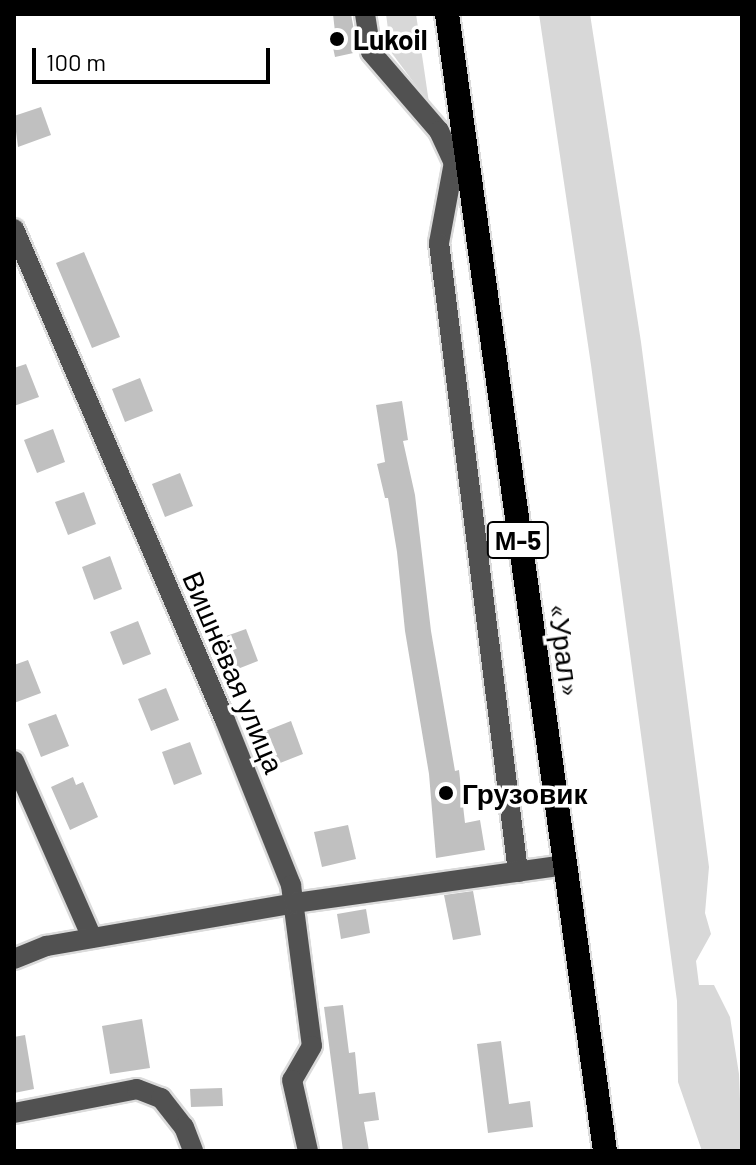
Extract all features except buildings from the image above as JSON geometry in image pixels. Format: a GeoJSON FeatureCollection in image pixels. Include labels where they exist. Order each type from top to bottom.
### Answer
{"type":"FeatureCollection","features":[{"type":"Feature","properties":{"kind":"highway","name":"«Урал»"},"geometry":{"type":"LineString","coordinates":[[447,14],[605,1151]]}},
{"type":"Feature","properties":{"kind":"street"},"geometry":{"type":"LineString","coordinates":[[365,14],[371,52],[439,131],[476,214]]}},
{"type":"Feature","properties":{"kind":"street"},"geometry":{"type":"LineString","coordinates":[[454,162],[439,243],[518,872]]}},
{"type":"Feature","properties":{"kind":"street","name":"Вишнёвая улица"},"geometry":{"type":"LineString","coordinates":[[14,229],[225,720],[291,885],[312,1046],[292,1080],[308,1151]]}},
{"type":"Feature","properties":{"kind":"street"},"geometry":{"type":"LineString","coordinates":[[14,761],[92,938]]}},
{"type":"Feature","properties":{"kind":"street"},"geometry":{"type":"LineString","coordinates":[[14,959],[47,946],[295,903],[564,865]]}},
{"type":"Feature","properties":{"kind":"street"},"geometry":{"type":"LineString","coordinates":[[14,1113],[137,1089],[161,1098],[184,1127],[193,1151]]}},
{"type":"Feature","properties":{"kind":"shaded area"},"geometry":{"type":"Polygon","coordinates":[[[386,14],[416,14],[429,103],[391,52],[386,14]]]}},
{"type":"Feature","properties":{"kind":"shaded area"},"geometry":{"type":"Polygon","coordinates":[[[539,14],[590,14],[641,342],[709,867],[705,913],[711,934],[696,961],[699,985],[714,985],[730,1017],[739,1074],[742,1151],[702,1151],[678,1082],[677,1001],[591,365],[539,14]]]}},
{"type":"Feature","properties":{"kind":"place","name":"Lukoil"},"geometry":{"type":"Point","coordinates":[337,39]}},
{"type":"Feature","properties":{"kind":"place","name":"Грузовик"},"geometry":{"type":"Point","coordinates":[446,793]}}]}
